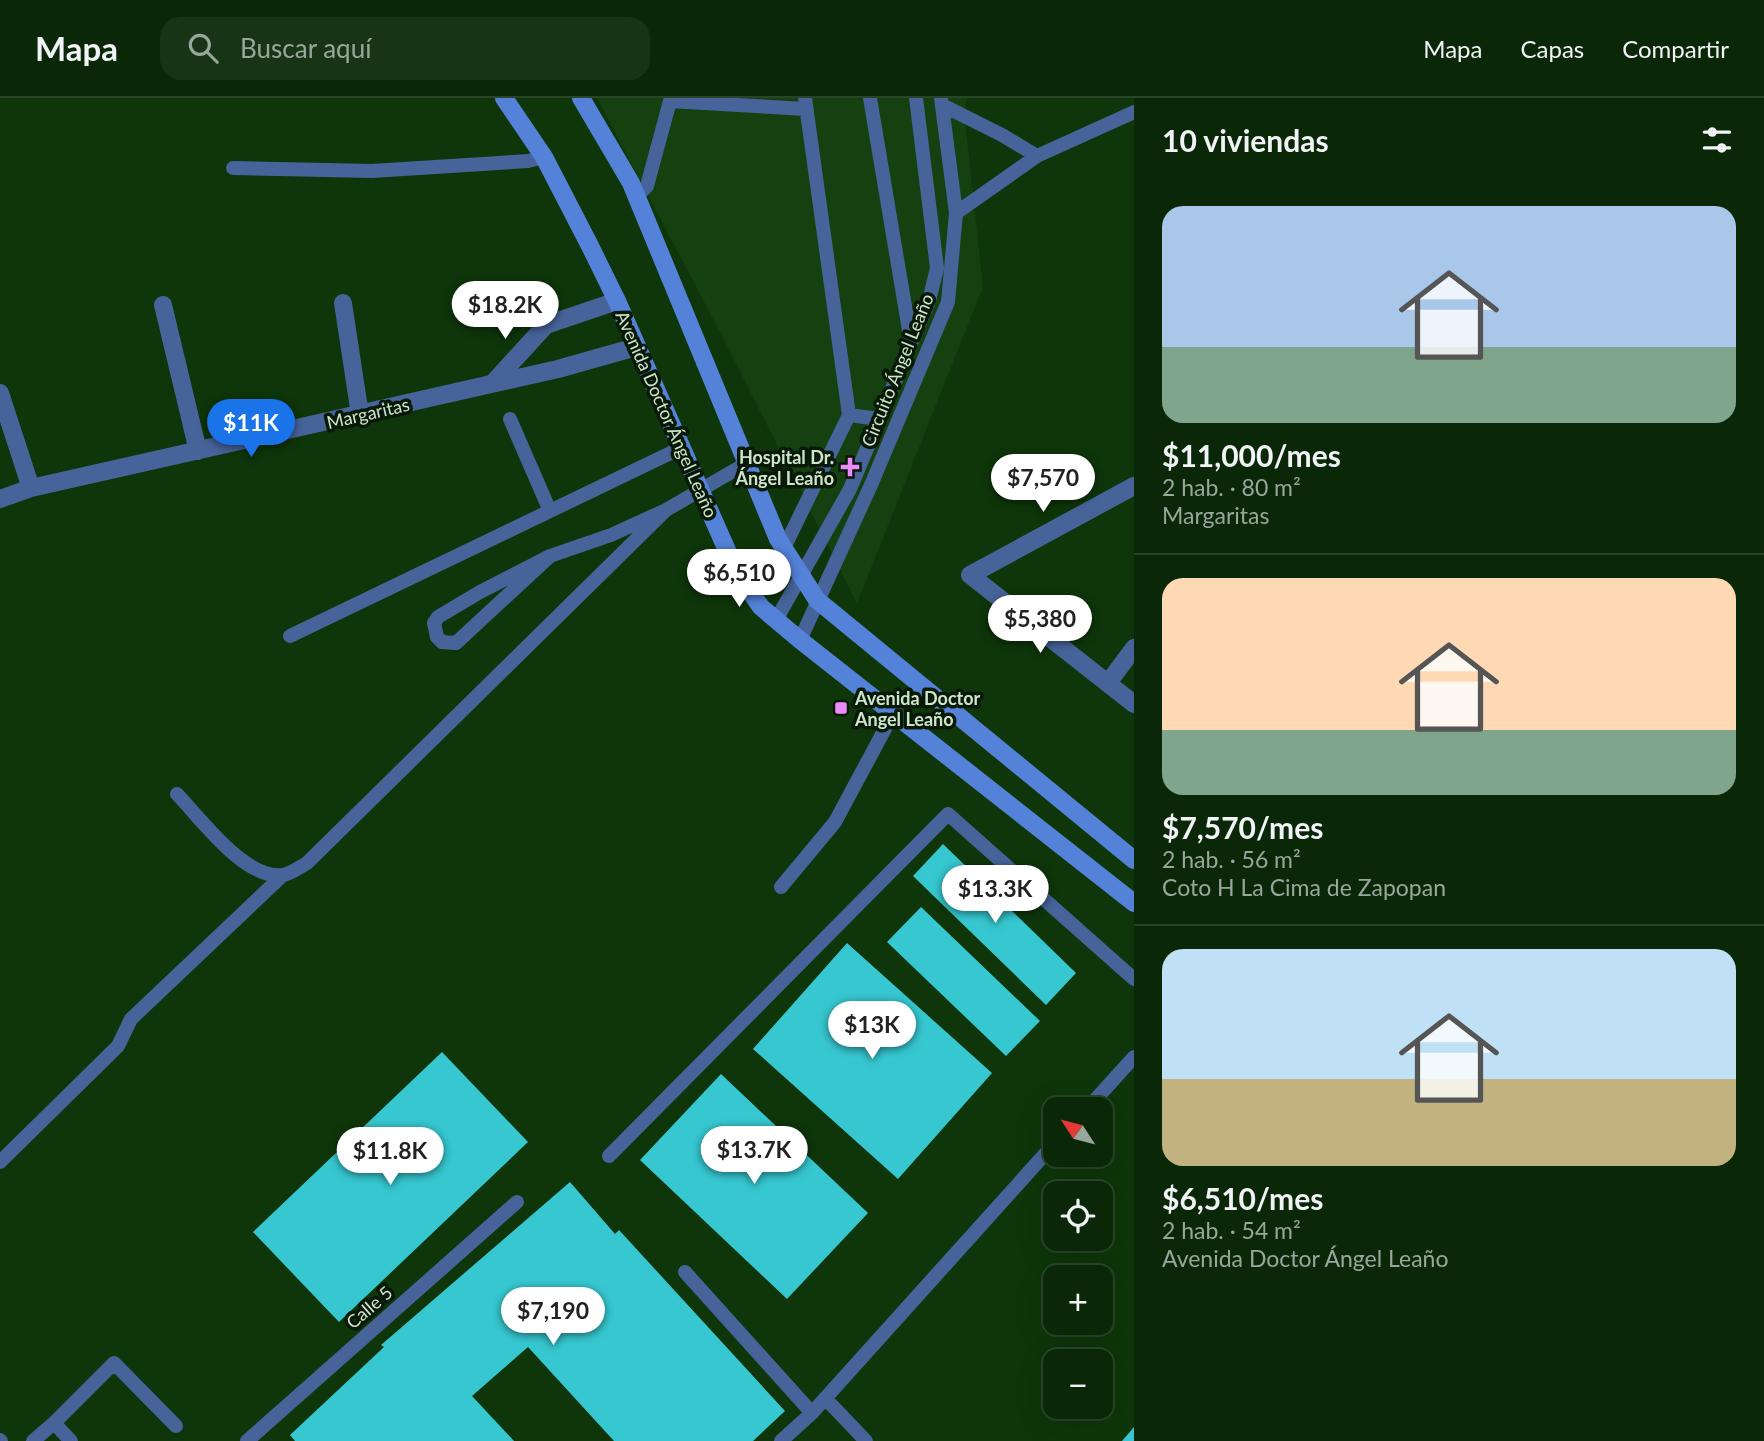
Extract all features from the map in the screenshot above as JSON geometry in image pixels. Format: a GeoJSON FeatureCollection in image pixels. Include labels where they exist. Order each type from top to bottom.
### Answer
{"type":"FeatureCollection","features":[{"type":"Feature","properties":{"kind":"street","name":"Avenida Doctor Ángel Leaño"},"geometry":{"type":"LineString","coordinates":[[504,98],[544,156],[617,300],[737,573],[761,607],[1134,903]]}},
{"type":"Feature","properties":{"kind":"street"},"geometry":{"type":"LineString","coordinates":[[581,98],[625,173],[784,548],[817,600],[1134,860]]}},
{"type":"Feature","properties":{"kind":"street"},"geometry":{"type":"LineString","coordinates":[[492,384],[546,325],[617,300]]}},
{"type":"Feature","properties":{"kind":"street"},"geometry":{"type":"LineString","coordinates":[[344,303],[360,415]]}},
{"type":"Feature","properties":{"kind":"street"},"geometry":{"type":"LineString","coordinates":[[163,305],[198,451]]}},
{"type":"Feature","properties":{"kind":"street","name":"Margaritas"},"geometry":{"type":"LineString","coordinates":[[0,499],[30,488],[558,369],[636,347]]}},
{"type":"Feature","properties":{"kind":"street"},"geometry":{"type":"LineString","coordinates":[[0,393],[30,488]]}},
{"type":"Feature","properties":{"kind":"street"},"geometry":{"type":"LineString","coordinates":[[1134,486],[971,575],[1134,704]]}},
{"type":"Feature","properties":{"kind":"street"},"geometry":{"type":"LineString","coordinates":[[1108,683],[1134,648]]}},
{"type":"Feature","properties":{"kind":"lane"},"geometry":{"type":"LineString","coordinates":[[870,98],[912,343]]}},
{"type":"Feature","properties":{"kind":"lane"},"geometry":{"type":"LineString","coordinates":[[776,620],[850,489],[929,301],[937,268],[916,98]]}},
{"type":"Feature","properties":{"kind":"lane"},"geometry":{"type":"LineString","coordinates":[[636,197],[647,186],[670,101],[806,104],[849,415],[784,548]]}},
{"type":"Feature","properties":{"kind":"lane"},"geometry":{"type":"LineString","coordinates":[[942,101],[1037,156]]}},
{"type":"Feature","properties":{"kind":"lane","name":"Circuito Ángel Leaño"},"geometry":{"type":"LineString","coordinates":[[800,640],[871,485],[948,302],[956,213],[942,101]]}},
{"type":"Feature","properties":{"kind":"lane"},"geometry":{"type":"LineString","coordinates":[[956,213],[1037,156],[1133,114]]}},
{"type":"Feature","properties":{"kind":"lane"},"geometry":{"type":"LineString","coordinates":[[233,169],[372,171],[528,162],[544,156]]}},
{"type":"Feature","properties":{"kind":"lane"},"geometry":{"type":"LineString","coordinates":[[849,415],[879,419]]}},
{"type":"Feature","properties":{"kind":"lane"},"geometry":{"type":"LineString","coordinates":[[510,419],[550,511]]}},
{"type":"Feature","properties":{"kind":"lane"},"geometry":{"type":"LineString","coordinates":[[290,636],[681,448]]}},
{"type":"Feature","properties":{"kind":"lane"},"geometry":{"type":"LineString","coordinates":[[550,556],[456,643],[442,642],[438,637],[434,623],[438,617],[480,592],[550,556],[611,535],[666,510],[747,463]]}},
{"type":"Feature","properties":{"kind":"lane"},"geometry":{"type":"LineString","coordinates":[[4,1158],[118,1046],[131,1019],[283,875],[307,863],[666,510]]}},
{"type":"Feature","properties":{"kind":"lane"},"geometry":{"type":"LineString","coordinates":[[611,535],[625,551]]}},
{"type":"Feature","properties":{"kind":"lane"},"geometry":{"type":"LineString","coordinates":[[781,887],[835,822],[893,714]]}},
{"type":"Feature","properties":{"kind":"lane"},"geometry":{"type":"LineString","coordinates":[[177,794],[232,853],[256,871],[283,875]]}},
{"type":"Feature","properties":{"kind":"lane"},"geometry":{"type":"LineString","coordinates":[[609,1156],[948,814],[1134,979]]}},
{"type":"Feature","properties":{"kind":"lane"},"geometry":{"type":"LineString","coordinates":[[1098,1097],[1134,1057]]}},
{"type":"Feature","properties":{"kind":"lane"},"geometry":{"type":"LineString","coordinates":[[781,1441],[812,1413],[1043,1156]]}},
{"type":"Feature","properties":{"kind":"lane","name":"Calle 5"},"geometry":{"type":"LineString","coordinates":[[247,1441],[517,1202]]}},
{"type":"Feature","properties":{"kind":"lane"},"geometry":{"type":"LineString","coordinates":[[685,1272],[812,1413]]}},
{"type":"Feature","properties":{"kind":"lane"},"geometry":{"type":"LineString","coordinates":[[33,1441],[114,1363],[176,1426]]}},
{"type":"Feature","properties":{"kind":"lane"},"geometry":{"type":"LineString","coordinates":[[825,1398],[866,1441]]}},
{"type":"Feature","properties":{"kind":"lane"},"geometry":{"type":"LineString","coordinates":[[54,1423],[71,1441]]}},
{"type":"Feature","properties":{"kind":"shaded area","name":"Hospital Dr. Ángel Leaño"},"geometry":{"type":"Polygon","coordinates":[[[597,98],[967,98],[964,112],[983,287],[857,603],[720,332],[597,98]]]}},
{"type":"Feature","properties":{"kind":"building"},"geometry":{"type":"Polygon","coordinates":[[[943,844],[1076,973],[1046,1005],[913,876],[943,844]]]}},
{"type":"Feature","properties":{"kind":"building"},"geometry":{"type":"Polygon","coordinates":[[[921,907],[1040,1021],[1006,1056],[887,942],[921,907]]]}},
{"type":"Feature","properties":{"kind":"building"},"geometry":{"type":"Polygon","coordinates":[[[847,943],[992,1073],[898,1179],[753,1049],[847,943]]]}},
{"type":"Feature","properties":{"kind":"building"},"geometry":{"type":"Polygon","coordinates":[[[442,1052],[528,1142],[339,1322],[253,1232],[442,1052]]]}},
{"type":"Feature","properties":{"kind":"building"},"geometry":{"type":"Polygon","coordinates":[[[721,1074],[868,1213],[787,1299],[640,1160],[721,1074]]]}},
{"type":"Feature","properties":{"kind":"building"},"geometry":{"type":"Polygon","coordinates":[[[570,1182],[615,1234],[619,1230],[785,1411],[753,1441],[614,1441],[528,1347],[472,1396],[514,1441],[295,1441],[290,1435],[384,1347],[381,1345],[570,1182]]]}},
{"type":"Feature","properties":{"kind":"building"},"geometry":{"type":"Polygon","coordinates":[[[1134,1427],[1134,1441],[1122,1441],[1134,1427]]]}},
{"type":"Feature","properties":{"kind":"place","name":"Hospital Dr. Ángel Leaño"},"geometry":{"type":"Point","coordinates":[850,467]}},
{"type":"Feature","properties":{"kind":"place","name":"Avenida Doctor Angel Leaño"},"geometry":{"type":"Point","coordinates":[841,708]}}]}
